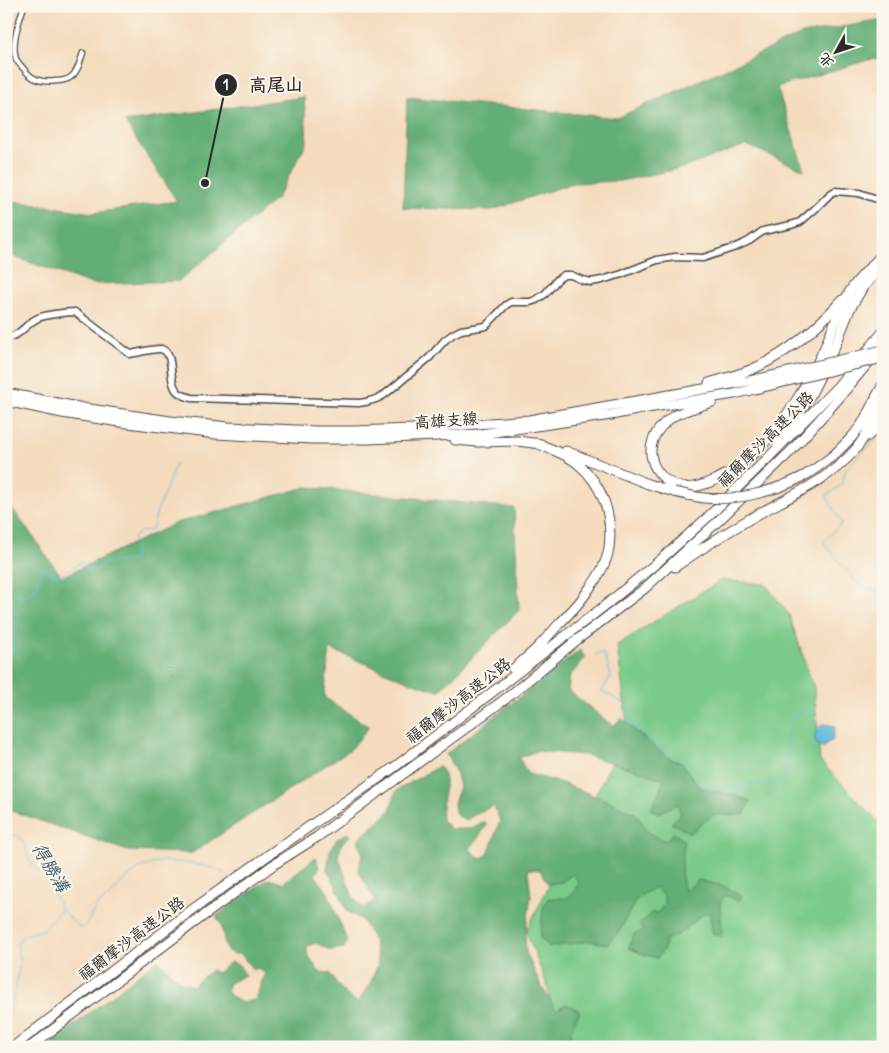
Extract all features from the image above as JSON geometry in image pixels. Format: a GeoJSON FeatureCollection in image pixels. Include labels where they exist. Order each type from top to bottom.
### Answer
{"type":"FeatureCollection","features":[{"type":"Feature","properties":{"kind":"highway"},"geometry":{"type":"LineString","coordinates":[[665,397],[672,391],[702,385],[757,368],[804,338],[883,254]]}},
{"type":"Feature","properties":{"kind":"highway"},"geometry":{"type":"LineString","coordinates":[[768,458],[811,394],[836,344],[850,309],[863,287],[883,265]]}},
{"type":"Feature","properties":{"kind":"highway"},"geometry":{"type":"LineString","coordinates":[[734,394],[674,416],[658,430],[651,444],[652,458],[657,470],[666,481],[682,488],[708,484],[721,478],[755,453],[783,422],[795,405],[824,349],[840,309],[852,288]]}},
{"type":"Feature","properties":{"kind":"highway","name":"福爾摩沙高速公路"},"geometry":{"type":"LineString","coordinates":[[13,1047],[266,856],[396,766],[607,604],[709,516],[768,458],[837,387],[883,332]]}},
{"type":"Feature","properties":{"kind":"highway","name":"福爾摩沙高速公路"},"geometry":{"type":"LineString","coordinates":[[30,1047],[190,925],[273,865],[317,837],[508,697],[578,639],[644,589],[791,451],[839,398],[883,345]]}},
{"type":"Feature","properties":{"kind":"highway","name":"高雄支線"},"geometry":{"type":"LineString","coordinates":[[6,401],[62,413],[216,434],[313,439],[368,439],[481,434],[611,415],[734,394],[755,384],[883,350]]}},
{"type":"Feature","properties":{"kind":"highway","name":"高雄支線"},"geometry":{"type":"LineString","coordinates":[[6,393],[83,408],[178,422],[228,427],[354,431],[448,427],[529,420],[632,402],[755,384],[883,358]]}},
{"type":"Feature","properties":{"kind":"highway"},"geometry":{"type":"LineString","coordinates":[[424,437],[478,442],[517,440],[536,443],[560,448],[648,484],[674,492],[704,498],[727,499],[753,495],[775,488],[812,471],[834,455],[862,424],[883,384]]}},
{"type":"Feature","properties":{"kind":"highway"},"geometry":{"type":"LineString","coordinates":[[862,441],[883,404]]}},
{"type":"Feature","properties":{"kind":"highway"},"geometry":{"type":"LineString","coordinates":[[644,589],[707,544],[827,475],[883,422]]}},
{"type":"Feature","properties":{"kind":"highway"},"geometry":{"type":"LineString","coordinates":[[499,686],[578,604],[597,578],[608,549],[610,530],[608,513],[598,486],[578,463],[567,455],[536,443]]}},
{"type":"Feature","properties":{"kind":"street"},"geometry":{"type":"LineString","coordinates":[[24,6],[17,29],[15,51],[17,61],[28,75],[37,80],[48,82],[62,81],[76,72],[83,54]]}},
{"type":"Feature","properties":{"kind":"street"},"geometry":{"type":"LineString","coordinates":[[6,338],[10,338],[20,332],[38,317],[75,312],[127,353],[156,349],[167,353],[170,358],[171,379],[177,392],[190,398],[359,403],[384,395],[460,330],[486,326],[506,305],[512,302],[536,300],[545,294],[558,279],[564,276],[571,275],[591,282],[622,274],[657,260],[675,257],[703,258],[736,247],[763,231],[800,222],[834,191],[860,192],[877,198],[883,196]]}},
{"type":"Feature","properties":{"kind":"green space"},"geometry":{"type":"Polygon","coordinates":[[[883,20],[883,58],[868,60],[777,87],[804,170],[746,145],[682,168],[620,181],[573,183],[492,210],[403,208],[407,97],[617,118],[802,34],[883,20]]]}},
{"type":"Feature","properties":{"kind":"green space"},"geometry":{"type":"Polygon","coordinates":[[[304,97],[307,142],[277,198],[179,281],[92,284],[6,254],[6,200],[93,213],[177,201],[125,122],[304,97]]]}},
{"type":"Feature","properties":{"kind":"green space"},"geometry":{"type":"Polygon","coordinates":[[[307,487],[514,508],[519,610],[439,691],[410,682],[330,649],[324,697],[369,727],[351,749],[192,853],[128,851],[6,809],[6,500],[62,577],[176,523],[307,487]]]}},
{"type":"Feature","properties":{"kind":"green space"},"geometry":{"type":"Polygon","coordinates":[[[721,580],[765,584],[789,615],[814,688],[820,761],[879,823],[883,824],[883,1047],[559,1047],[548,988],[526,931],[628,731],[617,645],[721,580]]]}},
{"type":"Feature","properties":{"kind":"green space"},"geometry":{"type":"Polygon","coordinates":[[[580,650],[585,658],[570,676],[568,690],[613,726],[621,718],[658,750],[673,760],[682,763],[699,787],[750,801],[744,815],[713,815],[690,833],[671,823],[681,814],[677,804],[659,813],[651,810],[664,780],[585,755],[536,751],[519,758],[528,774],[562,783],[635,813],[649,833],[665,841],[674,833],[684,841],[681,873],[685,891],[699,880],[727,887],[742,897],[739,901],[725,895],[720,904],[721,936],[713,934],[709,912],[706,913],[686,929],[665,940],[664,949],[657,958],[629,948],[634,934],[641,932],[643,929],[639,925],[652,912],[658,913],[664,904],[664,897],[655,887],[637,898],[619,932],[607,944],[590,941],[550,947],[540,938],[543,908],[548,898],[568,898],[579,883],[573,874],[562,882],[548,884],[540,870],[528,869],[531,897],[525,935],[526,952],[540,984],[556,1010],[566,1004],[580,1011],[571,1030],[572,1040],[590,1042],[593,1047],[51,1047],[53,1041],[158,960],[181,982],[193,986],[211,970],[217,973],[231,962],[239,965],[245,975],[229,983],[226,992],[240,1002],[255,1000],[265,973],[258,968],[253,970],[241,954],[234,954],[226,950],[221,924],[216,916],[268,879],[283,883],[316,857],[319,868],[315,875],[328,893],[347,941],[344,948],[330,950],[316,943],[307,946],[307,953],[319,972],[330,973],[342,990],[358,1002],[370,984],[378,964],[374,941],[362,920],[347,911],[327,870],[330,851],[337,839],[347,833],[351,835],[342,843],[338,856],[353,897],[364,908],[375,900],[358,870],[363,854],[357,840],[390,810],[396,791],[439,766],[445,781],[442,820],[451,829],[470,829],[484,821],[487,825],[470,849],[480,859],[488,854],[500,821],[494,806],[466,820],[456,815],[454,803],[460,787],[457,774],[446,754],[580,650]]]}},
{"type":"Feature","properties":{"kind":"water"},"geometry":{"type":"Polygon","coordinates":[[[823,724],[835,726],[832,741],[827,742],[823,749],[815,742],[815,734],[823,724]]]}},
{"type":"Feature","properties":{"kind":"waterway"},"geometry":{"type":"LineString","coordinates":[[883,433],[846,468],[842,484],[826,496],[842,523],[823,542],[858,584],[883,594]]}},
{"type":"Feature","properties":{"kind":"waterway"},"geometry":{"type":"LineString","coordinates":[[6,659],[11,656],[16,632],[17,614],[8,603],[14,596],[27,595],[37,588],[38,576],[44,566],[54,575],[64,574],[81,562],[86,569],[96,571],[105,562],[131,560],[135,554],[133,538],[140,532],[152,530],[157,511],[176,463]]}},
{"type":"Feature","properties":{"kind":"waterway"},"geometry":{"type":"LineString","coordinates":[[595,655],[598,653],[604,654],[611,676],[602,691],[629,708],[632,726],[668,755],[685,760],[702,785],[721,787],[749,784],[775,785],[787,774],[786,745],[791,718],[807,708],[820,729]]}},
{"type":"Feature","properties":{"kind":"waterway","name":"得勝溝"},"geometry":{"type":"LineString","coordinates":[[6,834],[10,837],[17,834],[25,845],[30,863],[47,879],[61,909],[43,930],[23,935],[17,944],[20,964],[10,1015],[6,1020]]}},
{"type":"Feature","properties":{"kind":"waterway"},"geometry":{"type":"LineString","coordinates":[[61,909],[81,929],[88,922],[96,906],[112,894],[122,882],[141,867],[163,861],[190,863],[216,869],[229,878]]}},
{"type":"Feature","properties":{"kind":"waterway"},"geometry":{"type":"LineString","coordinates":[[242,892],[258,910]]}},
{"type":"Feature","properties":{"kind":"place","name":"高尾山"},"geometry":{"type":"Point","coordinates":[205,183]}}]}
